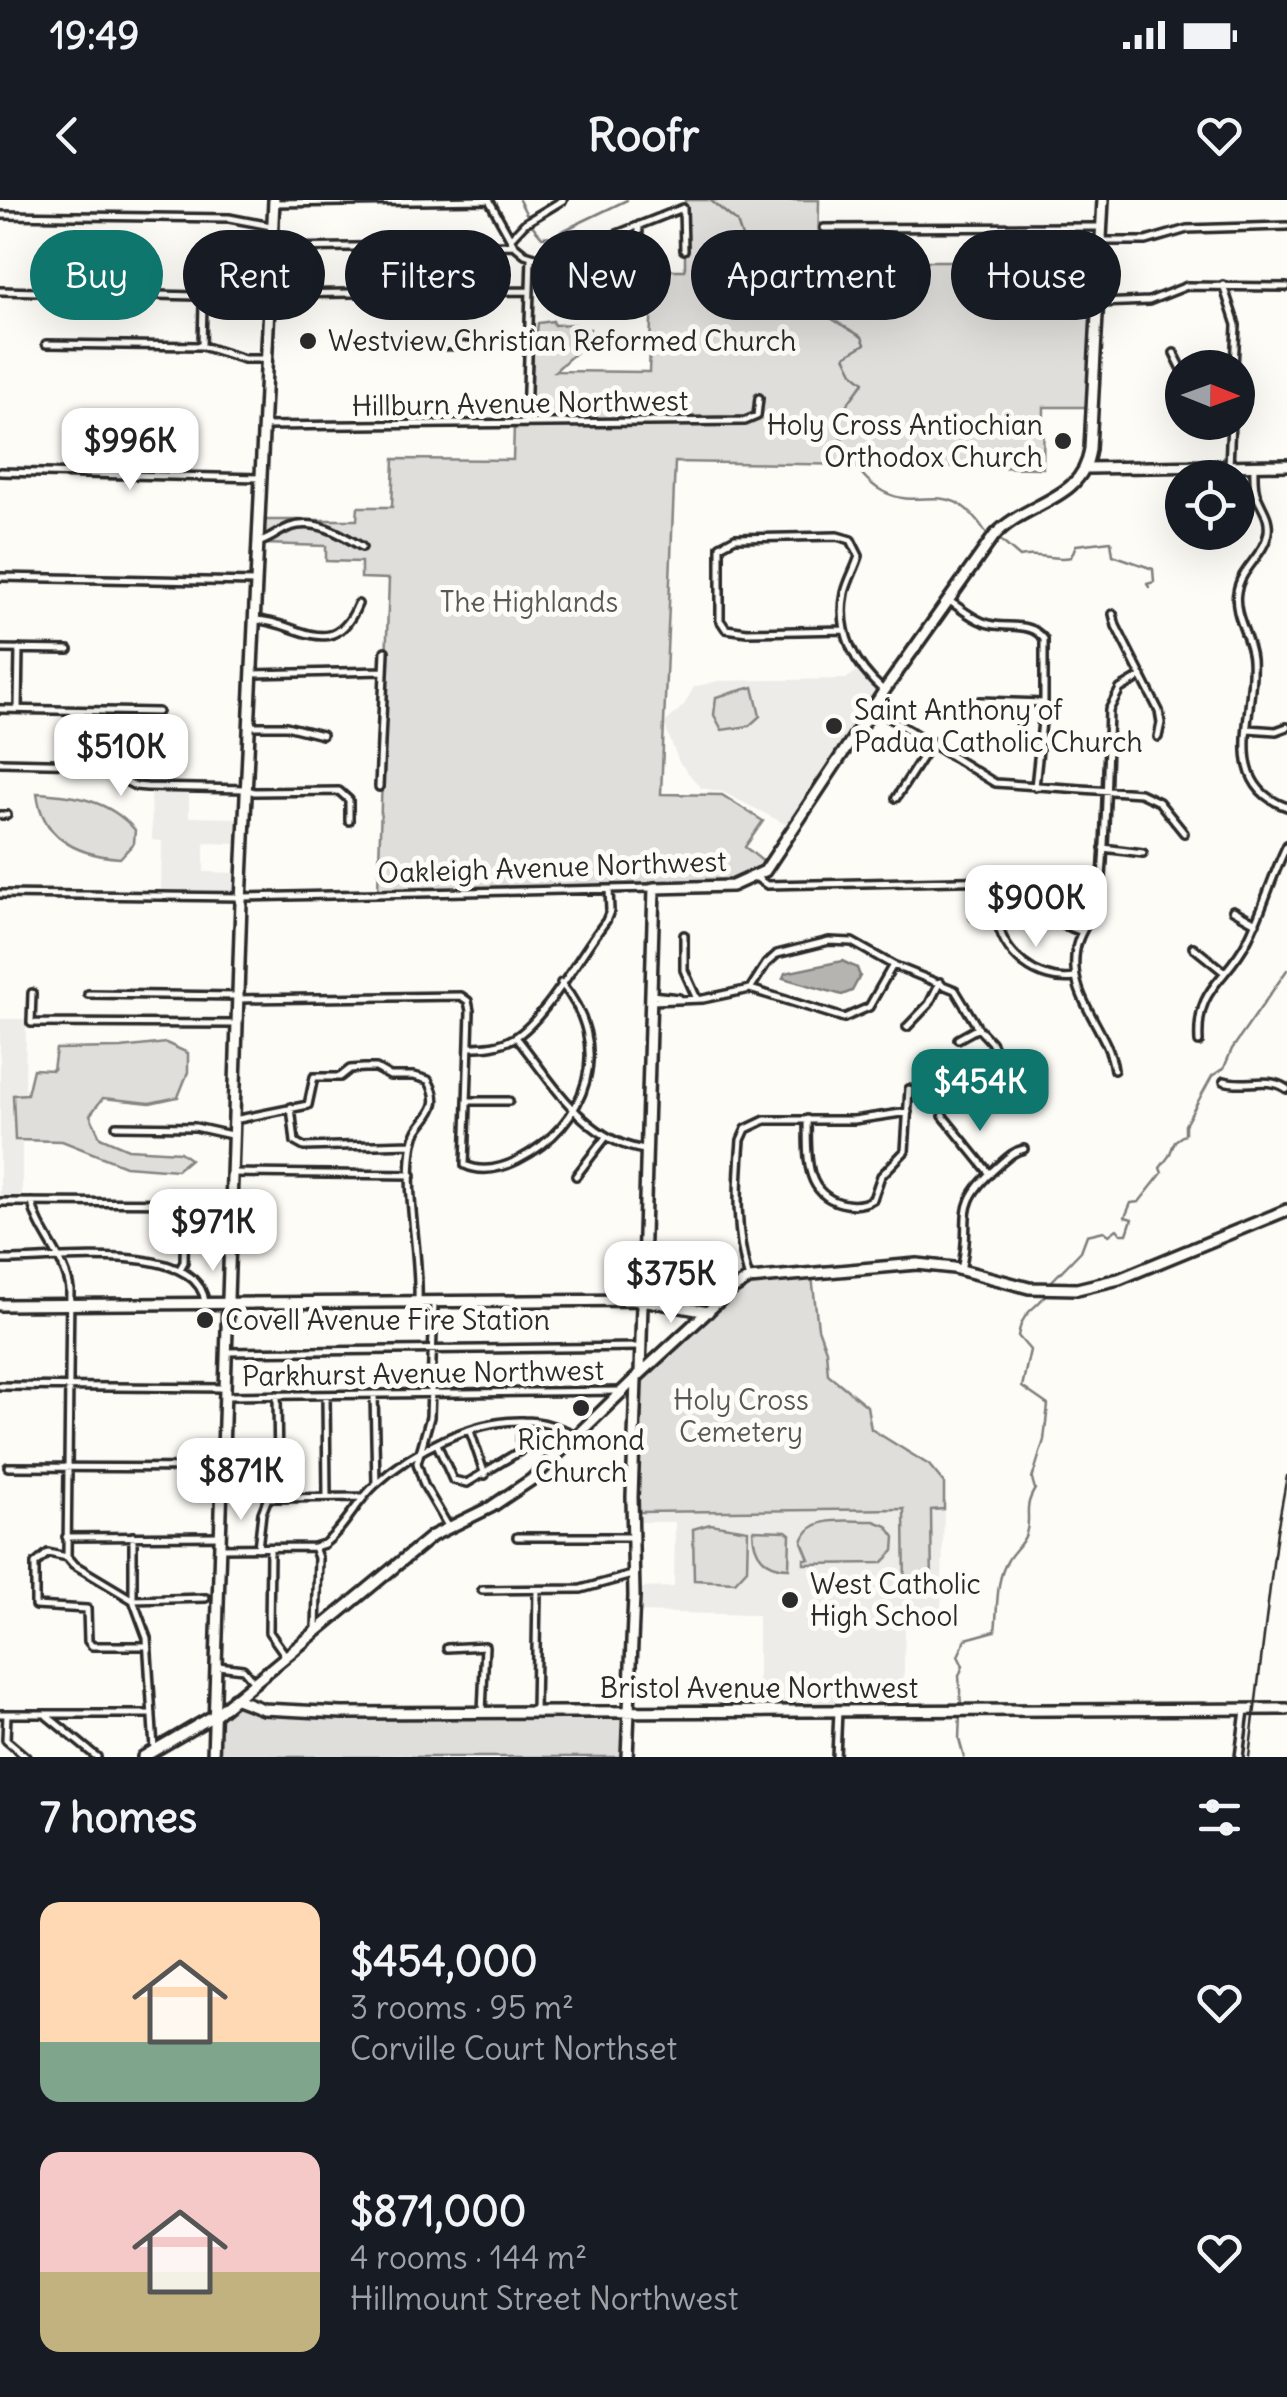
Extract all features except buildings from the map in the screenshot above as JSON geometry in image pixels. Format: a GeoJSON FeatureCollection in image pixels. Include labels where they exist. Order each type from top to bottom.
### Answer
{"type":"FeatureCollection","features":[{"type":"Feature","properties":{"kind":"street"},"geometry":{"type":"LineString","coordinates":[[0,214],[230,218],[272,227],[274,201],[489,200],[513,242],[531,257],[526,423]]}},
{"type":"Feature","properties":{"kind":"street"},"geometry":{"type":"LineString","coordinates":[[513,242],[525,224],[554,202],[563,200]]}},
{"type":"Feature","properties":{"kind":"street"},"geometry":{"type":"LineString","coordinates":[[1102,230],[1103,200]]}},
{"type":"Feature","properties":{"kind":"street"},"geometry":{"type":"LineString","coordinates":[[626,230],[681,208],[685,210],[684,250]]}},
{"type":"Feature","properties":{"kind":"street"},"geometry":{"type":"LineString","coordinates":[[639,225],[639,230]]}},
{"type":"Feature","properties":{"kind":"street"},"geometry":{"type":"LineString","coordinates":[[1121,242],[1146,241],[1187,229],[1287,226]]}},
{"type":"Feature","properties":{"kind":"street"},"geometry":{"type":"LineString","coordinates":[[824,228],[1102,227]]}},
{"type":"Feature","properties":{"kind":"street"},"geometry":{"type":"LineString","coordinates":[[325,247],[513,242]]}},
{"type":"Feature","properties":{"kind":"street"},"geometry":{"type":"LineString","coordinates":[[1224,285],[1236,325],[1235,350]]}},
{"type":"Feature","properties":{"kind":"street"},"geometry":{"type":"LineString","coordinates":[[1121,303],[1145,302],[1184,286],[1287,286]]}},
{"type":"Feature","properties":{"kind":"street"},"geometry":{"type":"LineString","coordinates":[[0,291],[196,296],[203,304],[202,346]]}},
{"type":"Feature","properties":{"kind":"street"},"geometry":{"type":"LineString","coordinates":[[325,293],[530,291]]}},
{"type":"Feature","properties":{"kind":"street"},"geometry":{"type":"LineString","coordinates":[[212,1757],[241,896],[268,320]]}},
{"type":"Feature","properties":{"kind":"street"},"geometry":{"type":"LineString","coordinates":[[756,877],[778,855],[884,691],[1003,525],[1064,493],[1086,468],[1097,320]]}},
{"type":"Feature","properties":{"kind":"street"},"geometry":{"type":"LineString","coordinates":[[46,344],[202,346],[244,359],[266,359]]}},
{"type":"Feature","properties":{"kind":"street"},"geometry":{"type":"LineString","coordinates":[[411,346],[527,344]]}},
{"type":"Feature","properties":{"kind":"street","name":"Hillburn Avenue Northwest"},"geometry":{"type":"LineString","coordinates":[[263,426],[745,421],[758,416],[759,398]]}},
{"type":"Feature","properties":{"kind":"street"},"geometry":{"type":"LineString","coordinates":[[1255,466],[1287,465]]}},
{"type":"Feature","properties":{"kind":"street"},"geometry":{"type":"LineString","coordinates":[[1086,468],[1165,467]]}},
{"type":"Feature","properties":{"kind":"street"},"geometry":{"type":"LineString","coordinates":[[0,472],[260,478]]}},
{"type":"Feature","properties":{"kind":"street"},"geometry":{"type":"LineString","coordinates":[[1255,491],[1268,524],[1265,543],[1242,576],[1236,598],[1252,662],[1246,758],[1252,783],[1265,798],[1287,808]]}},
{"type":"Feature","properties":{"kind":"street"},"geometry":{"type":"LineString","coordinates":[[257,543],[290,528],[309,525],[330,529],[362,547]]}},
{"type":"Feature","properties":{"kind":"street"},"geometry":{"type":"LineString","coordinates":[[845,630],[726,630],[720,620],[720,546],[734,538],[836,536],[852,540],[859,556],[845,593],[845,630],[861,668],[884,691]]}},
{"type":"Feature","properties":{"kind":"street"},"geometry":{"type":"LineString","coordinates":[[0,578],[255,582]]}},
{"type":"Feature","properties":{"kind":"street"},"geometry":{"type":"LineString","coordinates":[[948,600],[986,624],[1027,627],[1040,633],[1045,646],[1044,703],[1035,787]]}},
{"type":"Feature","properties":{"kind":"street"},"geometry":{"type":"LineString","coordinates":[[254,620],[276,621],[306,636],[324,636],[348,622],[358,604]]}},
{"type":"Feature","properties":{"kind":"street"},"geometry":{"type":"LineString","coordinates":[[1114,614],[1116,626],[1160,714],[1158,737]]}},
{"type":"Feature","properties":{"kind":"street"},"geometry":{"type":"LineString","coordinates":[[0,648],[69,650]]}},
{"type":"Feature","properties":{"kind":"street"},"geometry":{"type":"LineString","coordinates":[[18,709],[19,649]]}},
{"type":"Feature","properties":{"kind":"street"},"geometry":{"type":"LineString","coordinates":[[379,787],[385,651]]}},
{"type":"Feature","properties":{"kind":"street"},"geometry":{"type":"LineString","coordinates":[[251,674],[384,671]]}},
{"type":"Feature","properties":{"kind":"street"},"geometry":{"type":"LineString","coordinates":[[1114,1070],[1109,1046],[1075,978],[1074,956],[1080,931],[1098,900],[1109,710],[1112,698],[1124,685],[1142,676]]}},
{"type":"Feature","properties":{"kind":"street"},"geometry":{"type":"LineString","coordinates":[[980,701],[1044,703]]}},
{"type":"Feature","properties":{"kind":"street"},"geometry":{"type":"LineString","coordinates":[[873,708],[982,777],[1007,785],[1134,792],[1152,798],[1171,814],[1184,833]]}},
{"type":"Feature","properties":{"kind":"street"},"geometry":{"type":"LineString","coordinates":[[0,709],[158,712]]}},
{"type":"Feature","properties":{"kind":"street"},"geometry":{"type":"LineString","coordinates":[[249,726],[286,726],[322,735]]}},
{"type":"Feature","properties":{"kind":"street"},"geometry":{"type":"LineString","coordinates":[[1248,728],[1276,731],[1287,727]]}},
{"type":"Feature","properties":{"kind":"street"},"geometry":{"type":"LineString","coordinates":[[896,798],[932,742]]}},
{"type":"Feature","properties":{"kind":"street"},"geometry":{"type":"LineString","coordinates":[[0,762],[92,764],[135,786],[246,788],[254,792],[339,791],[349,800],[350,821]]}},
{"type":"Feature","properties":{"kind":"street"},"geometry":{"type":"LineString","coordinates":[[1199,1042],[1203,1003],[1240,954],[1287,845]]}},
{"type":"Feature","properties":{"kind":"street"},"geometry":{"type":"LineString","coordinates":[[1103,848],[1144,853]]}},
{"type":"Feature","properties":{"kind":"street","name":"Oakleigh Avenue Northwest"},"geometry":{"type":"LineString","coordinates":[[0,894],[241,896],[654,888],[732,886],[756,877],[768,884],[1101,878]]}},
{"type":"Feature","properties":{"kind":"street"},"geometry":{"type":"LineString","coordinates":[[628,1757],[654,888]]}},
{"type":"Feature","properties":{"kind":"street"},"geometry":{"type":"LineString","coordinates":[[469,1047],[492,1046],[516,1037],[533,1021],[606,920],[610,911],[609,889]]}},
{"type":"Feature","properties":{"kind":"street"},"geometry":{"type":"LineString","coordinates":[[1233,910],[1256,923]]}},
{"type":"Feature","properties":{"kind":"street"},"geometry":{"type":"LineString","coordinates":[[997,916],[1002,938],[1028,967],[1049,978],[1075,978]]}},
{"type":"Feature","properties":{"kind":"street"},"geometry":{"type":"LineString","coordinates":[[974,917],[1038,916],[1080,931]]}},
{"type":"Feature","properties":{"kind":"street"},"geometry":{"type":"LineString","coordinates":[[684,935],[684,970],[697,1000]]}},
{"type":"Feature","properties":{"kind":"street"},"geometry":{"type":"LineString","coordinates":[[750,988],[777,954],[829,941],[852,942],[894,965],[940,982],[961,997],[1011,1076],[1033,1090]]}},
{"type":"Feature","properties":{"kind":"street"},"geometry":{"type":"LineString","coordinates":[[1193,948],[1224,972]]}},
{"type":"Feature","properties":{"kind":"street"},"geometry":{"type":"LineString","coordinates":[[651,998],[697,1000],[750,988],[844,1018],[868,1007],[894,965]]}},
{"type":"Feature","properties":{"kind":"street"},"geometry":{"type":"LineString","coordinates":[[907,1027],[929,1004],[940,982]]}},
{"type":"Feature","properties":{"kind":"street"},"geometry":{"type":"LineString","coordinates":[[88,994],[461,996],[470,1005],[465,1143],[468,1168],[508,1164],[547,1142],[574,1111],[588,1071],[588,1035],[577,1007],[561,983]]}},
{"type":"Feature","properties":{"kind":"street"},"geometry":{"type":"LineString","coordinates":[[32,993],[31,1023],[237,1024]]}},
{"type":"Feature","properties":{"kind":"street"},"geometry":{"type":"LineString","coordinates":[[958,1039],[978,1028]]}},
{"type":"Feature","properties":{"kind":"street"},"geometry":{"type":"LineString","coordinates":[[516,1037],[574,1111],[622,1146],[647,1150]]}},
{"type":"Feature","properties":{"kind":"street"},"geometry":{"type":"LineString","coordinates":[[234,1120],[310,1103],[314,1077],[340,1076],[350,1069],[376,1068],[390,1076],[423,1078],[432,1085],[434,1105],[412,1144],[411,1218],[419,1260],[418,1302]]}},
{"type":"Feature","properties":{"kind":"street"},"geometry":{"type":"LineString","coordinates":[[995,1090],[1011,1076]]}},
{"type":"Feature","properties":{"kind":"street"},"geometry":{"type":"LineString","coordinates":[[1224,1081],[1274,1082],[1287,1089]]}},
{"type":"Feature","properties":{"kind":"street"},"geometry":{"type":"LineString","coordinates":[[807,1119],[808,1165],[816,1186],[838,1203],[862,1205],[873,1200],[880,1176],[905,1152],[909,1090]]}},
{"type":"Feature","properties":{"kind":"street"},"geometry":{"type":"LineString","coordinates":[[467,1101],[509,1101]]}},
{"type":"Feature","properties":{"kind":"street"},"geometry":{"type":"LineString","coordinates":[[290,1107],[295,1142],[304,1147],[412,1144]]}},
{"type":"Feature","properties":{"kind":"street"},"geometry":{"type":"LineString","coordinates":[[749,1279],[738,1234],[743,1134],[758,1121],[854,1120],[908,1112]]}},
{"type":"Feature","properties":{"kind":"street"},"geometry":{"type":"LineString","coordinates":[[943,1116],[990,1174]]}},
{"type":"Feature","properties":{"kind":"street"},"geometry":{"type":"LineString","coordinates":[[116,1126],[195,1127],[234,1136]]}},
{"type":"Feature","properties":{"kind":"street"},"geometry":{"type":"LineString","coordinates":[[576,1176],[606,1137]]}},
{"type":"Feature","properties":{"kind":"street"},"geometry":{"type":"LineString","coordinates":[[961,1270],[968,1198],[1017,1150],[1024,1149]]}},
{"type":"Feature","properties":{"kind":"street"},"geometry":{"type":"LineString","coordinates":[[232,1173],[412,1175]]}},
{"type":"Feature","properties":{"kind":"street"},"geometry":{"type":"LineString","coordinates":[[0,1202],[231,1203]]}},
{"type":"Feature","properties":{"kind":"street"},"geometry":{"type":"LineString","coordinates":[[32,1202],[62,1260],[71,1305],[67,1557]]}},
{"type":"Feature","properties":{"kind":"street"},"geometry":{"type":"LineString","coordinates":[[180,1269],[184,1262],[185,1203]]}},
{"type":"Feature","properties":{"kind":"street"},"geometry":{"type":"LineString","coordinates":[[143,1757],[215,1715],[448,1526],[506,1498],[531,1480],[730,1291],[749,1279],[916,1264],[961,1270],[1042,1290],[1090,1287],[1119,1279],[1287,1210]]}},
{"type":"Feature","properties":{"kind":"street"},"geometry":{"type":"LineString","coordinates":[[0,1260],[118,1258],[180,1269],[201,1287],[205,1305]]}},
{"type":"Feature","properties":{"kind":"street"},"geometry":{"type":"LineString","coordinates":[[0,1305],[642,1300],[708,1312]]}},
{"type":"Feature","properties":{"kind":"street"},"geometry":{"type":"LineString","coordinates":[[434,1302],[433,1392],[428,1428],[418,1453],[421,1478],[448,1526]]}},
{"type":"Feature","properties":{"kind":"street"},"geometry":{"type":"LineString","coordinates":[[226,1352],[641,1346]]}},
{"type":"Feature","properties":{"kind":"street","name":"Parkhurst Avenue Northwest"},"geometry":{"type":"LineString","coordinates":[[0,1386],[277,1395],[622,1391]]}},
{"type":"Feature","properties":{"kind":"street"},"geometry":{"type":"LineString","coordinates":[[326,1394],[327,1497]]}},
{"type":"Feature","properties":{"kind":"street"},"geometry":{"type":"LineString","coordinates":[[374,1394],[376,1484]]}},
{"type":"Feature","properties":{"kind":"street"},"geometry":{"type":"LineString","coordinates":[[258,1548],[262,1514],[278,1472],[277,1395]]}},
{"type":"Feature","properties":{"kind":"street"},"geometry":{"type":"LineString","coordinates":[[66,1536],[133,1536],[258,1548],[314,1547],[330,1539],[376,1484],[437,1444],[470,1431],[521,1420],[548,1424],[578,1436]]}},
{"type":"Feature","properties":{"kind":"street"},"geometry":{"type":"LineString","coordinates":[[437,1444],[453,1480],[468,1483],[520,1451],[521,1420]]}},
{"type":"Feature","properties":{"kind":"street"},"geometry":{"type":"LineString","coordinates":[[470,1431],[485,1475]]}},
{"type":"Feature","properties":{"kind":"street"},"geometry":{"type":"LineString","coordinates":[[8,1467],[223,1468]]}},
{"type":"Feature","properties":{"kind":"street"},"geometry":{"type":"LineString","coordinates":[[270,1498],[362,1498]]}},
{"type":"Feature","properties":{"kind":"street"},"geometry":{"type":"LineString","coordinates":[[133,1536],[133,1600],[147,1646],[154,1749]]}},
{"type":"Feature","properties":{"kind":"street"},"geometry":{"type":"LineString","coordinates":[[517,1538],[632,1537]]}},
{"type":"Feature","properties":{"kind":"street"},"geometry":{"type":"LineString","coordinates":[[314,1547],[318,1558],[316,1632]]}},
{"type":"Feature","properties":{"kind":"street"},"geometry":{"type":"LineString","coordinates":[[270,1548],[269,1632],[286,1656]]}},
{"type":"Feature","properties":{"kind":"street"},"geometry":{"type":"LineString","coordinates":[[147,1646],[92,1646],[88,1641],[88,1608],[35,1606],[33,1574],[37,1560],[48,1553],[67,1557],[133,1600],[206,1598]]}},
{"type":"Feature","properties":{"kind":"street"},"geometry":{"type":"LineString","coordinates":[[482,1590],[594,1588],[634,1574]]}},
{"type":"Feature","properties":{"kind":"street"},"geometry":{"type":"LineString","coordinates":[[535,1712],[537,1590]]}},
{"type":"Feature","properties":{"kind":"street"},"geometry":{"type":"LineString","coordinates":[[447,1648],[485,1646],[482,1712]]}},
{"type":"Feature","properties":{"kind":"street"},"geometry":{"type":"LineString","coordinates":[[218,1666],[244,1668],[254,1682]]}},
{"type":"Feature","properties":{"kind":"street","name":"Bristol Avenue Northwest"},"geometry":{"type":"LineString","coordinates":[[234,1698],[255,1708],[298,1712],[1287,1709]]}},
{"type":"Feature","properties":{"kind":"street"},"geometry":{"type":"LineString","coordinates":[[1239,1757],[1245,1710]]}},
{"type":"Feature","properties":{"kind":"street"},"geometry":{"type":"LineString","coordinates":[[836,1757],[838,1711]]}},
{"type":"Feature","properties":{"kind":"street"},"geometry":{"type":"LineString","coordinates":[[26,1757],[6,1740],[4,1714],[152,1714]]}},
{"type":"Feature","properties":{"kind":"street"},"geometry":{"type":"LineString","coordinates":[[45,1714],[97,1757]]}},
{"type":"Feature","properties":{"kind":"shaded area"},"geometry":{"type":"Polygon","coordinates":[[[861,668],[884,691],[795,829],[723,792],[701,788],[679,762],[664,724],[684,705],[694,687],[718,681],[846,679],[861,668]]]}},
{"type":"Feature","properties":{"kind":"shaded area"},"geometry":{"type":"Polygon","coordinates":[[[151,788],[189,789],[189,817],[241,818],[240,844],[204,843],[204,872],[237,873],[237,892],[161,890],[162,841],[152,840],[151,788]]]}},
{"type":"Feature","properties":{"kind":"shaded area"},"geometry":{"type":"Polygon","coordinates":[[[842,961],[857,968],[860,976],[852,991],[842,995],[783,978],[785,973],[842,961]]]}},
{"type":"Feature","properties":{"kind":"shaded area"},"geometry":{"type":"Polygon","coordinates":[[[0,1019],[26,1019],[25,1095],[14,1095],[15,1139],[22,1140],[22,1200],[0,1200],[0,1019]]]}},
{"type":"Feature","properties":{"kind":"shaded area","name":"West Catholic High School"},"geometry":{"type":"Polygon","coordinates":[[[944,1509],[941,1619],[905,1622],[903,1705],[758,1706],[758,1615],[639,1612],[639,1588],[674,1587],[675,1522],[640,1522],[637,1512],[944,1509]]]}},
{"type":"Feature","properties":{"kind":"green space","name":"The Highlands"},"geometry":{"type":"Polygon","coordinates":[[[685,200],[819,200],[819,230],[691,230],[691,320],[931,320],[931,261],[951,261],[951,320],[1093,320],[1089,407],[1044,407],[1043,468],[675,462],[661,794],[722,795],[763,821],[745,847],[765,863],[761,870],[736,882],[378,890],[389,579],[361,578],[361,562],[326,561],[326,546],[264,544],[265,520],[357,520],[358,507],[392,507],[394,459],[513,460],[514,425],[529,425],[534,332],[538,323],[553,321],[554,325],[577,324],[577,329],[590,329],[586,346],[576,346],[576,352],[555,371],[649,372],[651,320],[671,320],[671,270],[685,270],[685,200]]]}},
{"type":"Feature","properties":{"kind":"green space"},"geometry":{"type":"Polygon","coordinates":[[[753,687],[760,716],[749,726],[722,730],[714,715],[716,697],[753,687]]]}},
{"type":"Feature","properties":{"kind":"green space"},"geometry":{"type":"Polygon","coordinates":[[[37,793],[65,795],[103,806],[135,830],[134,843],[120,858],[76,848],[54,833],[46,822],[37,793]]]}},
{"type":"Feature","properties":{"kind":"green space"},"geometry":{"type":"Polygon","coordinates":[[[166,1043],[188,1053],[188,1072],[178,1097],[150,1103],[103,1098],[90,1115],[100,1137],[128,1149],[180,1152],[190,1159],[177,1170],[125,1166],[62,1141],[15,1140],[13,1095],[27,1094],[33,1069],[53,1070],[56,1049],[166,1043]]]}},
{"type":"Feature","properties":{"kind":"green space","name":"Holy Cross Cemetery"},"geometry":{"type":"Polygon","coordinates":[[[812,1276],[828,1374],[867,1406],[871,1429],[929,1465],[944,1483],[944,1509],[931,1510],[932,1593],[905,1594],[904,1509],[637,1512],[640,1385],[652,1369],[748,1283],[812,1276]]]}},
{"type":"Feature","properties":{"kind":"green space"},"geometry":{"type":"Polygon","coordinates":[[[832,1521],[874,1521],[887,1526],[895,1537],[894,1551],[882,1563],[804,1564],[804,1559],[809,1559],[802,1542],[813,1527],[832,1521]]]}},
{"type":"Feature","properties":{"kind":"green space"},"geometry":{"type":"Polygon","coordinates":[[[710,1524],[748,1530],[747,1569],[735,1582],[694,1580],[693,1529],[710,1524]]]}},
{"type":"Feature","properties":{"kind":"green space"},"geometry":{"type":"Polygon","coordinates":[[[753,1530],[790,1534],[789,1568],[762,1558],[753,1530]]]}},
{"type":"Feature","properties":{"kind":"green space"},"geometry":{"type":"Polygon","coordinates":[[[236,1703],[251,1710],[272,1712],[628,1715],[625,1757],[217,1757],[220,1717],[236,1703]]]}},
{"type":"Feature","properties":{"kind":"waterway"},"geometry":{"type":"LineString","coordinates":[[519,200],[528,217]]}},
{"type":"Feature","properties":{"kind":"waterway"},"geometry":{"type":"LineString","coordinates":[[531,224],[542,237],[552,236],[627,200]]}},
{"type":"Feature","properties":{"kind":"waterway"},"geometry":{"type":"LineString","coordinates":[[710,200],[737,222],[743,240],[731,252],[734,268],[759,275],[862,337],[865,344],[845,356],[854,374],[864,382],[833,423],[866,479],[899,497],[937,498],[962,506],[988,536]]}},
{"type":"Feature","properties":{"kind":"waterway"},"geometry":{"type":"LineString","coordinates":[[999,539],[1020,557],[1058,558],[1071,557],[1076,545],[1111,541],[1113,555],[1153,569],[1154,582],[1147,584],[1149,587]]}},
{"type":"Feature","properties":{"kind":"waterway"},"geometry":{"type":"LineString","coordinates":[[1050,1283],[1081,1251],[1087,1235],[1104,1231],[1109,1235],[1117,1229],[1127,1234],[1132,1219],[1125,1217],[1131,1203],[1139,1202],[1162,1173],[1160,1168],[1175,1141],[1185,1134],[1185,1125],[1212,1076],[1224,1068],[1232,1049],[1287,970]]}},
{"type":"Feature","properties":{"kind":"waterway"},"geometry":{"type":"LineString","coordinates":[[961,1705],[959,1676],[963,1666],[958,1656],[966,1639],[995,1631],[1001,1576],[1028,1527],[1029,1502],[1035,1489],[1032,1479],[1044,1440],[1048,1405],[1022,1387],[1030,1350],[1018,1336],[1024,1319],[1047,1290]]}},
{"type":"Feature","properties":{"kind":"waterway"},"geometry":{"type":"LineString","coordinates":[[960,1713],[959,1739],[964,1757]]}},
{"type":"Feature","properties":{"kind":"railway"},"geometry":{"type":"LineString","coordinates":[[1249,1757],[1287,1476]]}},
{"type":"Feature","properties":{"kind":"place","name":"Westview Christian Reformed Church"},"geometry":{"type":"Point","coordinates":[308,341]}},
{"type":"Feature","properties":{"kind":"place","name":"Holy Cross Antiochian Orthodox Church"},"geometry":{"type":"Point","coordinates":[1063,441]}},
{"type":"Feature","properties":{"kind":"place","name":"Saint Anthony of Padua Catholic Church"},"geometry":{"type":"Point","coordinates":[834,726]}},
{"type":"Feature","properties":{"kind":"place","name":"Covell Avenue Fire Station"},"geometry":{"type":"Point","coordinates":[205,1320]}},
{"type":"Feature","properties":{"kind":"place","name":"Richmond Church"},"geometry":{"type":"Point","coordinates":[581,1408]}},
{"type":"Feature","properties":{"kind":"place","name":"West Catholic High School"},"geometry":{"type":"Point","coordinates":[790,1600]}}]}
